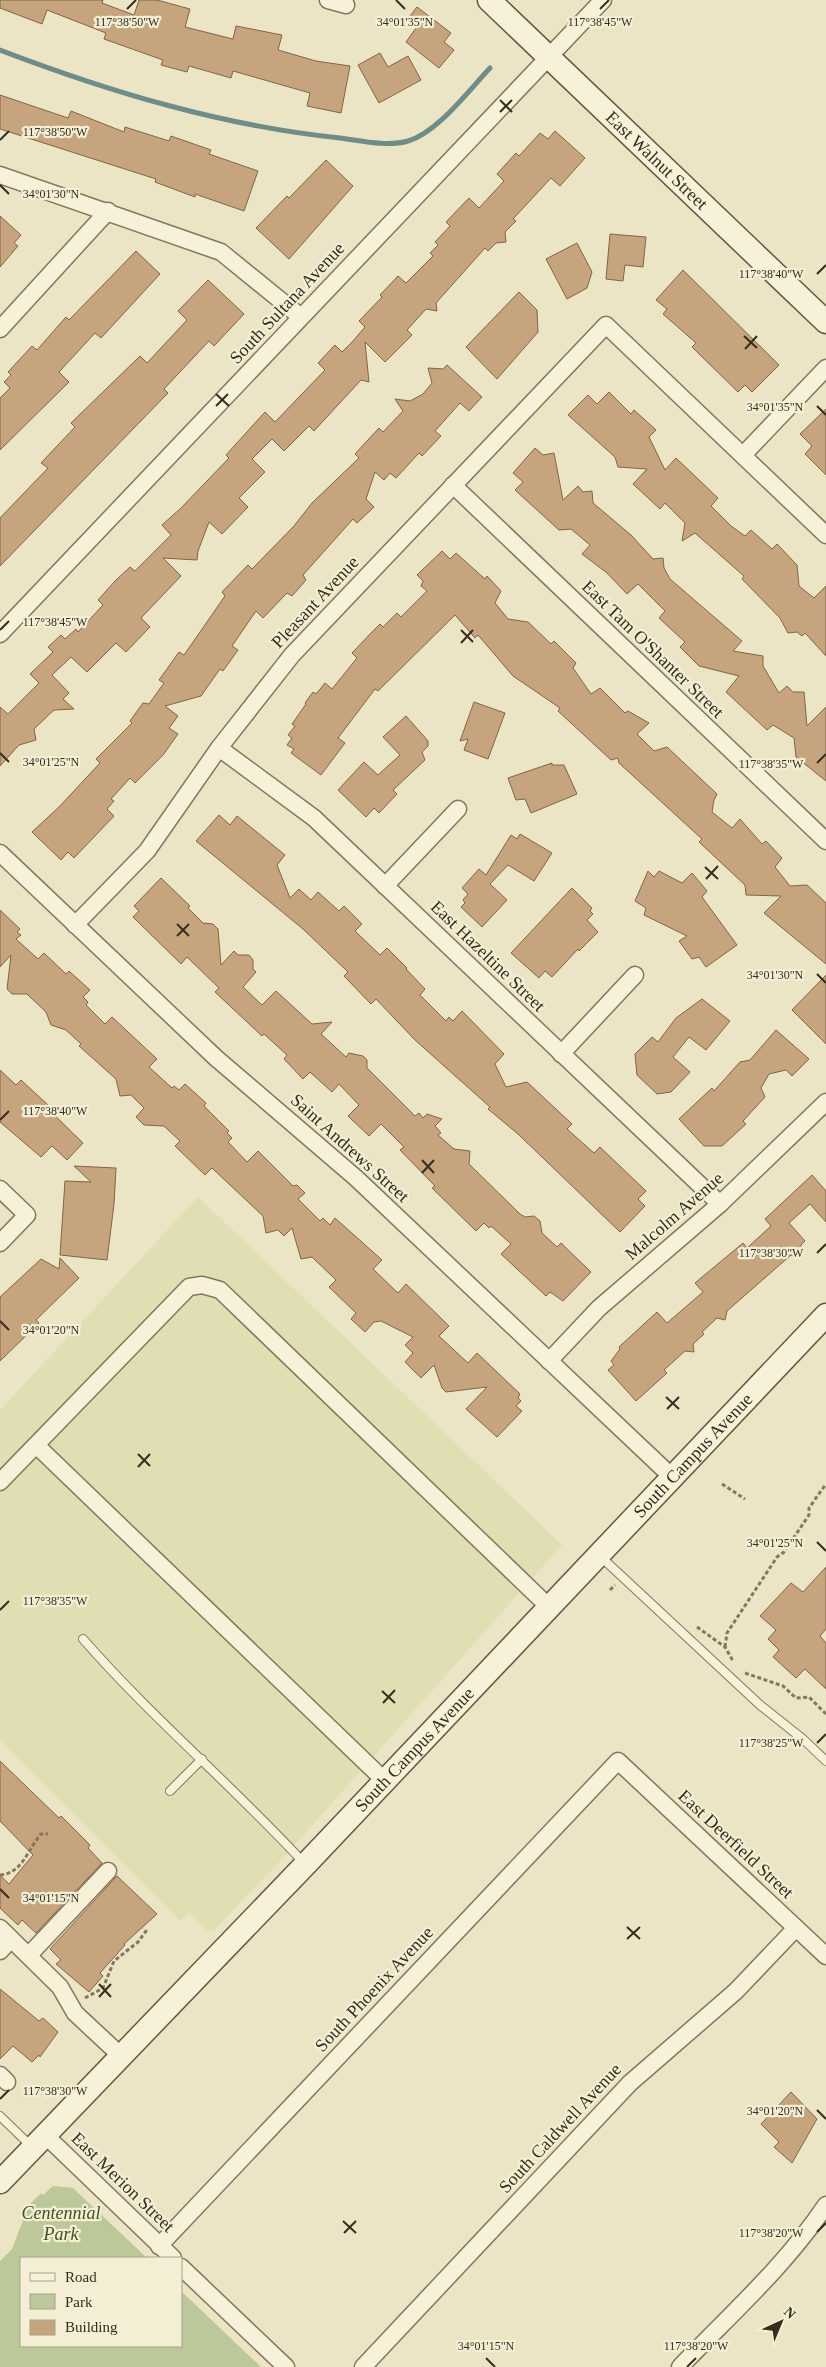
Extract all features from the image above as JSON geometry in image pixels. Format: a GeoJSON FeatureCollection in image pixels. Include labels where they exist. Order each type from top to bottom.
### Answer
{"type":"FeatureCollection","features":[{"type":"Feature","properties":{"kind":"street"},"geometry":{"type":"LineString","coordinates":[[328,0],[346,5]]}},
{"type":"Feature","properties":{"kind":"street","name":"East Walnut Street"},"geometry":{"type":"LineString","coordinates":[[489,0],[826,322]]}},
{"type":"Feature","properties":{"kind":"street","name":"South Sultana Avenue"},"geometry":{"type":"LineString","coordinates":[[0,634],[603,0]]}},
{"type":"Feature","properties":{"kind":"street"},"geometry":{"type":"LineString","coordinates":[[0,175],[221,252],[301,317]]}},
{"type":"Feature","properties":{"kind":"street"},"geometry":{"type":"LineString","coordinates":[[0,329],[108,212]]}},
{"type":"Feature","properties":{"kind":"street","name":"Pleasant Avenue"},"geometry":{"type":"LineString","coordinates":[[76,925],[147,851],[219,748],[292,656],[606,325],[743,455]]}},
{"type":"Feature","properties":{"kind":"street"},"geometry":{"type":"LineString","coordinates":[[826,368],[743,455],[826,535]]}},
{"type":"Feature","properties":{"kind":"street","name":"East Tam O'Shanter Street"},"geometry":{"type":"LineString","coordinates":[[453,485],[826,841]]}},
{"type":"Feature","properties":{"kind":"street","name":"East Hazeltine Street"},"geometry":{"type":"LineString","coordinates":[[219,748],[314,818],[720,1204]]}},
{"type":"Feature","properties":{"kind":"street"},"geometry":{"type":"LineString","coordinates":[[385,886],[458,809]]}},
{"type":"Feature","properties":{"kind":"street","name":"Saint Andrews Street"},"geometry":{"type":"LineString","coordinates":[[0,853],[216,1058],[356,1178],[671,1476]]}},
{"type":"Feature","properties":{"kind":"street"},"geometry":{"type":"LineString","coordinates":[[561,1054],[635,975]]}},
{"type":"Feature","properties":{"kind":"street","name":"Malcolm Avenue"},"geometry":{"type":"LineString","coordinates":[[549,1361],[599,1308],[720,1204],[826,1102]]}},
{"type":"Feature","properties":{"kind":"street"},"geometry":{"type":"LineString","coordinates":[[0,1189],[27,1215],[0,1243]]}},
{"type":"Feature","properties":{"kind":"street"},"geometry":{"type":"LineString","coordinates":[[0,1482],[189,1287],[202,1284],[220,1290],[550,1608]]}},
{"type":"Feature","properties":{"kind":"street","name":"South Campus Avenue"},"geometry":{"type":"LineString","coordinates":[[0,2182],[550,1608],[671,1476],[826,1315]]}},
{"type":"Feature","properties":{"kind":"street"},"geometry":{"type":"LineString","coordinates":[[36,1445],[385,1780]]}},
{"type":"Feature","properties":{"kind":"street","name":"East Deerfield Street"},"geometry":{"type":"LineString","coordinates":[[618,1761],[826,1956]]}},
{"type":"Feature","properties":{"kind":"street","name":"South Phoenix Avenue"},"geometry":{"type":"LineString","coordinates":[[160,2246],[618,1761]]}},
{"type":"Feature","properties":{"kind":"street"},"geometry":{"type":"LineString","coordinates":[[29,1955],[108,1871]]}},
{"type":"Feature","properties":{"kind":"street","name":"South Caldwell Avenue"},"geometry":{"type":"LineString","coordinates":[[363,2367],[630,2083],[736,1991],[796,1928]]}},
{"type":"Feature","properties":{"kind":"street"},"geometry":{"type":"LineString","coordinates":[[0,1951],[6,1933],[60,1986],[75,2013],[120,2055]]}},
{"type":"Feature","properties":{"kind":"street","name":"East Merion Street"},"geometry":{"type":"LineString","coordinates":[[39,2141],[171,2257]]}},
{"type":"Feature","properties":{"kind":"street"},"geometry":{"type":"LineString","coordinates":[[680,2367],[790,2252],[809,2230],[826,2205]]}},
{"type":"Feature","properties":{"kind":"street"},"geometry":{"type":"LineString","coordinates":[[182,2268],[286,2367]]}},
{"type":"Feature","properties":{"kind":"lane"},"geometry":{"type":"LineString","coordinates":[[600,1555],[746,1692],[804,1740],[826,1761]]}},
{"type":"Feature","properties":{"kind":"lane"},"geometry":{"type":"LineString","coordinates":[[83,1639],[110,1670],[264,1819],[306,1864]]}},
{"type":"Feature","properties":{"kind":"lane"},"geometry":{"type":"LineString","coordinates":[[170,1791],[202,1759]]}},
{"type":"Feature","properties":{"kind":"lane"},"geometry":{"type":"LineString","coordinates":[[0,2116],[39,2141]]}},
{"type":"Feature","properties":{"kind":"path"},"geometry":{"type":"LineString","coordinates":[[722,1484],[745,1499]]}},
{"type":"Feature","properties":{"kind":"path"},"geometry":{"type":"LineString","coordinates":[[725,1647],[727,1633],[777,1557],[784,1552],[809,1515],[810,1508],[826,1484]]}},
{"type":"Feature","properties":{"kind":"path"},"geometry":{"type":"LineString","coordinates":[[691,1622],[725,1647],[732,1660],[745,1673],[783,1686],[796,1698],[809,1698],[826,1714]]}},
{"type":"Feature","properties":{"kind":"path"},"geometry":{"type":"LineString","coordinates":[[0,1875],[9,1874],[17,1869],[41,1834],[48,1834]]}},
{"type":"Feature","properties":{"kind":"path"},"geometry":{"type":"LineString","coordinates":[[81,2000],[103,1988],[114,1961],[138,1942],[146,1931],[144,1928]]}},
{"type":"Feature","properties":{"kind":"shaded area"},"geometry":{"type":"Polygon","coordinates":[[[198,1197],[562,1545],[282,1859],[213,1931],[206,1930],[189,1913],[180,1921],[0,1740],[0,1410],[198,1197]]]}},
{"type":"Feature","properties":{"kind":"green space","name":"Centennial Park"},"geometry":{"type":"Polygon","coordinates":[[[53,2186],[73,2188],[146,2257],[20,2257],[20,2347],[182,2347],[182,2292],[261,2367],[0,2367],[0,2261],[12,2249],[29,2205],[41,2193],[43,2195],[53,2186]]]}},
{"type":"Feature","properties":{"kind":"building"},"geometry":{"type":"Polygon","coordinates":[[[0,0],[103,0],[102,3],[134,15],[139,0],[157,0],[190,9],[185,27],[233,39],[236,26],[282,35],[278,50],[316,61],[350,66],[341,113],[307,106],[310,93],[233,71],[231,78],[189,66],[187,72],[161,65],[163,60],[104,39],[106,33],[47,10],[42,24],[0,8],[0,0]]]}},
{"type":"Feature","properties":{"kind":"building"},"geometry":{"type":"Polygon","coordinates":[[[417,7],[451,33],[444,42],[454,50],[439,68],[406,42],[416,28],[406,21],[417,7]]]}},
{"type":"Feature","properties":{"kind":"building"},"geometry":{"type":"Polygon","coordinates":[[[380,53],[388,67],[408,56],[421,80],[379,103],[358,65],[380,53]]]}},
{"type":"Feature","properties":{"kind":"building"},"geometry":{"type":"Polygon","coordinates":[[[0,95],[68,118],[71,111],[124,132],[125,127],[169,141],[171,136],[211,150],[209,154],[258,171],[244,211],[195,194],[195,197],[155,182],[156,179],[0,129],[0,95]]]}},
{"type":"Feature","properties":{"kind":"building"},"geometry":{"type":"Polygon","coordinates":[[[555,131],[585,158],[560,186],[551,178],[513,219],[516,221],[505,232],[506,242],[496,243],[488,251],[485,248],[436,303],[437,311],[426,309],[407,330],[412,335],[385,362],[365,342],[369,382],[361,380],[314,431],[309,426],[284,451],[272,439],[252,459],[265,472],[239,498],[248,507],[222,534],[209,522],[198,551],[197,560],[163,558],[181,576],[141,618],[150,627],[126,652],[116,643],[87,672],[71,657],[52,675],[69,693],[63,699],[74,709],[54,710],[34,729],[36,740],[19,745],[0,766],[0,707],[8,714],[39,683],[30,674],[53,652],[48,647],[61,635],[65,639],[76,629],[78,632],[103,605],[98,600],[115,581],[130,567],[135,571],[171,535],[162,525],[229,458],[226,455],[265,412],[275,422],[325,370],[318,363],[335,345],[342,352],[353,341],[365,327],[359,321],[382,297],[380,295],[398,276],[406,283],[433,256],[430,253],[438,245],[435,242],[450,226],[446,222],[469,198],[479,208],[504,181],[497,174],[516,153],[519,156],[540,133],[548,139],[555,131]]]}},
{"type":"Feature","properties":{"kind":"building"},"geometry":{"type":"Polygon","coordinates":[[[326,160],[353,186],[289,259],[256,228],[326,160]]]}},
{"type":"Feature","properties":{"kind":"building"},"geometry":{"type":"Polygon","coordinates":[[[0,216],[21,235],[14,243],[18,246],[0,267],[0,216]]]}},
{"type":"Feature","properties":{"kind":"building"},"geometry":{"type":"Polygon","coordinates":[[[610,234],[646,237],[643,267],[625,265],[623,281],[606,279],[610,234]]]}},
{"type":"Feature","properties":{"kind":"building"},"geometry":{"type":"Polygon","coordinates":[[[577,243],[592,272],[587,288],[567,299],[546,259],[577,243]]]}},
{"type":"Feature","properties":{"kind":"building"},"geometry":{"type":"Polygon","coordinates":[[[136,251],[160,274],[101,338],[95,333],[59,372],[69,382],[0,450],[0,398],[10,388],[4,382],[11,375],[8,372],[32,346],[37,350],[66,317],[69,320],[136,251]]]}},
{"type":"Feature","properties":{"kind":"building"},"geometry":{"type":"Polygon","coordinates":[[[683,270],[779,365],[752,392],[745,385],[738,392],[692,347],[696,343],[663,314],[667,309],[656,300],[683,270]]]}},
{"type":"Feature","properties":{"kind":"building"},"geometry":{"type":"Polygon","coordinates":[[[208,280],[244,314],[214,346],[209,341],[164,389],[168,393],[0,566],[0,518],[48,468],[41,463],[75,427],[71,423],[140,356],[147,363],[187,320],[178,311],[208,280]]]}},
{"type":"Feature","properties":{"kind":"building"},"geometry":{"type":"Polygon","coordinates":[[[519,292],[537,310],[538,332],[497,379],[466,347],[519,292]]]}},
{"type":"Feature","properties":{"kind":"building"},"geometry":{"type":"Polygon","coordinates":[[[447,365],[482,397],[469,411],[460,403],[435,431],[441,436],[422,456],[419,453],[396,478],[390,473],[384,480],[375,472],[366,499],[374,507],[357,523],[353,519],[303,575],[306,580],[292,596],[287,593],[263,618],[256,611],[232,646],[238,650],[223,671],[220,669],[201,696],[165,706],[178,716],[169,728],[178,734],[163,755],[135,783],[130,778],[111,799],[114,801],[107,809],[114,816],[74,858],[68,852],[61,860],[32,832],[59,807],[100,763],[96,759],[132,723],[130,721],[143,703],[149,704],[164,683],[159,680],[179,652],[184,655],[225,596],[222,592],[248,565],[252,569],[294,526],[312,503],[359,458],[355,454],[379,428],[383,432],[403,411],[395,399],[410,401],[423,394],[432,383],[428,368],[443,369],[447,365]]]}},
{"type":"Feature","properties":{"kind":"building"},"geometry":{"type":"Polygon","coordinates":[[[609,392],[631,414],[634,410],[656,430],[649,437],[665,470],[676,458],[718,498],[711,506],[731,526],[745,536],[751,530],[772,549],[777,544],[797,565],[799,586],[814,598],[826,586],[826,656],[805,633],[802,636],[797,632],[788,633],[780,618],[742,579],[744,576],[695,533],[682,541],[685,523],[665,503],[660,509],[633,484],[647,469],[618,467],[615,457],[568,415],[588,395],[597,404],[609,392]]]}},
{"type":"Feature","properties":{"kind":"building"},"geometry":{"type":"Polygon","coordinates":[[[826,409],[826,475],[805,454],[812,446],[800,434],[826,409]]]}},
{"type":"Feature","properties":{"kind":"building"},"geometry":{"type":"Polygon","coordinates":[[[535,448],[543,455],[554,453],[563,500],[578,486],[583,492],[592,491],[593,503],[631,535],[653,559],[663,558],[664,568],[670,579],[742,641],[733,651],[763,656],[763,666],[779,693],[787,686],[793,692],[804,692],[807,726],[826,707],[826,781],[796,757],[794,738],[773,725],[767,730],[726,692],[739,676],[699,666],[680,647],[685,642],[659,618],[665,611],[638,584],[627,594],[607,573],[582,554],[590,545],[571,529],[559,530],[515,490],[523,482],[513,473],[535,448]]]}},
{"type":"Feature","properties":{"kind":"building"},"geometry":{"type":"Polygon","coordinates":[[[442,551],[450,559],[456,553],[485,579],[487,576],[501,591],[495,603],[508,619],[528,622],[551,644],[554,641],[576,663],[573,668],[591,694],[600,688],[625,713],[628,711],[649,723],[637,734],[654,751],[667,747],[717,794],[712,812],[732,828],[740,819],[762,844],[766,841],[782,858],[775,867],[790,886],[807,885],[826,903],[826,964],[764,913],[781,896],[746,895],[745,885],[699,842],[702,839],[619,763],[618,758],[611,760],[558,711],[560,708],[513,676],[478,635],[475,638],[455,615],[378,691],[375,689],[338,738],[345,743],[321,775],[291,753],[294,749],[287,745],[292,738],[288,735],[295,726],[292,724],[313,692],[316,694],[325,683],[332,689],[357,658],[352,653],[371,633],[380,624],[383,627],[397,613],[401,617],[427,591],[421,586],[423,581],[417,575],[442,551]]]}},
{"type":"Feature","properties":{"kind":"building"},"geometry":{"type":"Polygon","coordinates":[[[474,702],[505,713],[488,759],[464,750],[468,739],[460,741],[474,702]]]}},
{"type":"Feature","properties":{"kind":"building"},"geometry":{"type":"Polygon","coordinates":[[[406,716],[428,741],[428,746],[422,752],[425,760],[393,790],[397,794],[379,813],[374,808],[366,817],[338,790],[364,762],[378,775],[400,755],[383,737],[406,716]]]}},
{"type":"Feature","properties":{"kind":"building"},"geometry":{"type":"Polygon","coordinates":[[[552,763],[552,765],[564,765],[577,794],[531,813],[525,799],[516,800],[508,778],[552,763]]]}},
{"type":"Feature","properties":{"kind":"building"},"geometry":{"type":"Polygon","coordinates":[[[219,815],[230,825],[237,816],[285,855],[277,865],[290,898],[299,889],[311,900],[318,892],[339,911],[344,906],[362,924],[355,931],[380,955],[387,948],[425,989],[420,995],[446,1021],[449,1017],[453,1021],[462,1011],[504,1054],[495,1064],[506,1087],[527,1082],[572,1124],[567,1129],[594,1153],[600,1147],[646,1191],[638,1199],[645,1206],[620,1232],[518,1134],[488,1109],[490,1107],[415,1040],[376,999],[371,1004],[344,976],[348,972],[303,929],[196,841],[219,815]]]}},
{"type":"Feature","properties":{"kind":"building"},"geometry":{"type":"Polygon","coordinates":[[[520,834],[552,853],[534,881],[508,865],[490,884],[507,900],[482,927],[461,907],[465,903],[463,900],[468,894],[462,888],[479,869],[486,875],[511,835],[517,839],[520,834]]]}},
{"type":"Feature","properties":{"kind":"building"},"geometry":{"type":"Polygon","coordinates":[[[648,871],[654,877],[659,871],[682,883],[692,873],[707,891],[702,897],[737,945],[706,967],[699,957],[692,959],[679,941],[687,936],[644,915],[646,908],[635,901],[648,871]]]}},
{"type":"Feature","properties":{"kind":"building"},"geometry":{"type":"Polygon","coordinates":[[[161,878],[190,906],[188,908],[203,923],[213,924],[218,929],[221,965],[234,951],[238,955],[249,955],[253,960],[253,969],[256,972],[243,987],[262,1005],[276,991],[312,1024],[332,1022],[321,1034],[346,1057],[349,1053],[363,1056],[367,1060],[367,1068],[415,1116],[419,1113],[423,1118],[427,1114],[442,1119],[435,1126],[441,1133],[438,1135],[454,1149],[470,1151],[469,1164],[520,1214],[525,1217],[534,1216],[540,1221],[542,1233],[557,1247],[561,1243],[591,1272],[563,1301],[550,1292],[546,1296],[501,1254],[511,1244],[491,1226],[489,1228],[484,1223],[476,1231],[432,1188],[435,1186],[400,1150],[404,1147],[381,1124],[369,1136],[348,1116],[359,1105],[339,1084],[332,1092],[310,1072],[303,1079],[284,1059],[287,1055],[264,1034],[262,1036],[215,992],[219,988],[187,957],[181,964],[133,917],[139,911],[134,906],[161,878]]]}},
{"type":"Feature","properties":{"kind":"building"},"geometry":{"type":"Polygon","coordinates":[[[572,888],[592,908],[590,911],[593,914],[587,920],[598,932],[579,951],[578,949],[552,977],[545,971],[539,978],[511,953],[572,888]]]}},
{"type":"Feature","properties":{"kind":"building"},"geometry":{"type":"Polygon","coordinates":[[[0,910],[20,929],[17,932],[21,935],[16,939],[38,959],[44,953],[66,974],[69,971],[90,990],[83,997],[88,1002],[86,1005],[105,1024],[112,1017],[157,1059],[149,1067],[172,1088],[174,1086],[179,1090],[185,1084],[206,1103],[204,1106],[229,1131],[227,1133],[232,1138],[228,1142],[247,1162],[258,1151],[293,1186],[297,1185],[305,1193],[298,1199],[320,1221],[323,1218],[330,1225],[335,1218],[382,1260],[373,1269],[398,1293],[406,1284],[449,1326],[439,1336],[468,1363],[477,1353],[520,1394],[518,1398],[521,1401],[516,1406],[522,1411],[497,1437],[466,1409],[487,1387],[446,1392],[442,1388],[434,1365],[421,1378],[405,1362],[413,1353],[405,1345],[413,1337],[381,1321],[374,1322],[365,1332],[351,1319],[356,1313],[329,1287],[336,1280],[312,1257],[301,1259],[292,1228],[284,1236],[278,1230],[266,1233],[263,1216],[212,1168],[205,1175],[175,1146],[180,1141],[164,1126],[144,1125],[136,1117],[144,1108],[131,1095],[120,1096],[116,1079],[79,1046],[81,1044],[66,1030],[51,1025],[46,1012],[27,994],[12,994],[7,989],[11,955],[0,967],[0,910]]]}},
{"type":"Feature","properties":{"kind":"building"},"geometry":{"type":"Polygon","coordinates":[[[826,975],[826,1044],[792,1010],[826,975]]]}},
{"type":"Feature","properties":{"kind":"building"},"geometry":{"type":"Polygon","coordinates":[[[702,999],[730,1021],[706,1050],[689,1037],[673,1057],[690,1072],[671,1092],[657,1094],[637,1075],[635,1054],[652,1037],[658,1042],[676,1018],[702,999]]]}},
{"type":"Feature","properties":{"kind":"building"},"geometry":{"type":"Polygon","coordinates":[[[776,1030],[809,1059],[792,1076],[786,1070],[769,1074],[761,1088],[765,1097],[743,1121],[746,1124],[722,1146],[704,1146],[679,1119],[712,1088],[714,1091],[740,1062],[750,1060],[776,1030]]]}},
{"type":"Feature","properties":{"kind":"building"},"geometry":{"type":"Polygon","coordinates":[[[0,1070],[16,1085],[21,1080],[48,1105],[46,1107],[83,1143],[67,1160],[52,1146],[41,1157],[0,1122],[0,1070]]]}},
{"type":"Feature","properties":{"kind":"building"},"geometry":{"type":"Polygon","coordinates":[[[74,1166],[116,1168],[114,1204],[107,1260],[60,1255],[65,1181],[91,1182],[74,1166]]]}},
{"type":"Feature","properties":{"kind":"building"},"geometry":{"type":"Polygon","coordinates":[[[812,1175],[826,1191],[826,1222],[810,1204],[789,1223],[805,1241],[801,1245],[800,1258],[791,1255],[727,1311],[725,1320],[717,1318],[702,1332],[704,1334],[693,1344],[694,1352],[685,1351],[664,1370],[667,1373],[636,1401],[608,1370],[614,1365],[611,1361],[620,1349],[619,1347],[657,1312],[667,1323],[703,1292],[695,1283],[743,1243],[747,1248],[771,1226],[765,1219],[812,1175]]]}},
{"type":"Feature","properties":{"kind":"building"},"geometry":{"type":"Polygon","coordinates":[[[60,1258],[79,1278],[36,1320],[39,1323],[0,1361],[0,1297],[41,1259],[59,1269],[60,1258]]]}},
{"type":"Feature","properties":{"kind":"building"},"geometry":{"type":"Polygon","coordinates":[[[826,1567],[826,1629],[820,1636],[826,1643],[826,1689],[805,1669],[796,1678],[773,1657],[779,1650],[768,1639],[776,1630],[760,1616],[791,1583],[803,1592],[826,1567]]]}},
{"type":"Feature","properties":{"kind":"building"},"geometry":{"type":"Polygon","coordinates":[[[0,1761],[90,1845],[88,1848],[102,1863],[36,1933],[22,1920],[18,1925],[0,1908],[0,1875],[9,1884],[33,1855],[0,1821],[0,1761]]]}},
{"type":"Feature","properties":{"kind":"building"},"geometry":{"type":"Polygon","coordinates":[[[117,1876],[157,1914],[124,1944],[100,1973],[103,1976],[89,1992],[56,1964],[61,1960],[50,1949],[117,1876]]]}},
{"type":"Feature","properties":{"kind":"building"},"geometry":{"type":"Polygon","coordinates":[[[0,1989],[39,2021],[43,2018],[58,2032],[40,2057],[39,2055],[32,2062],[13,2046],[0,2059],[0,1989]]]}},
{"type":"Feature","properties":{"kind":"building"},"geometry":{"type":"Polygon","coordinates":[[[791,2092],[817,2119],[792,2163],[774,2147],[779,2142],[761,2124],[791,2092]]]}},
{"type":"Feature","properties":{"kind":"waterway"},"geometry":{"type":"LineString","coordinates":[[0,50],[83,80],[210,116],[296,132],[383,143],[408,141],[431,129],[442,120],[490,68]]}}]}
